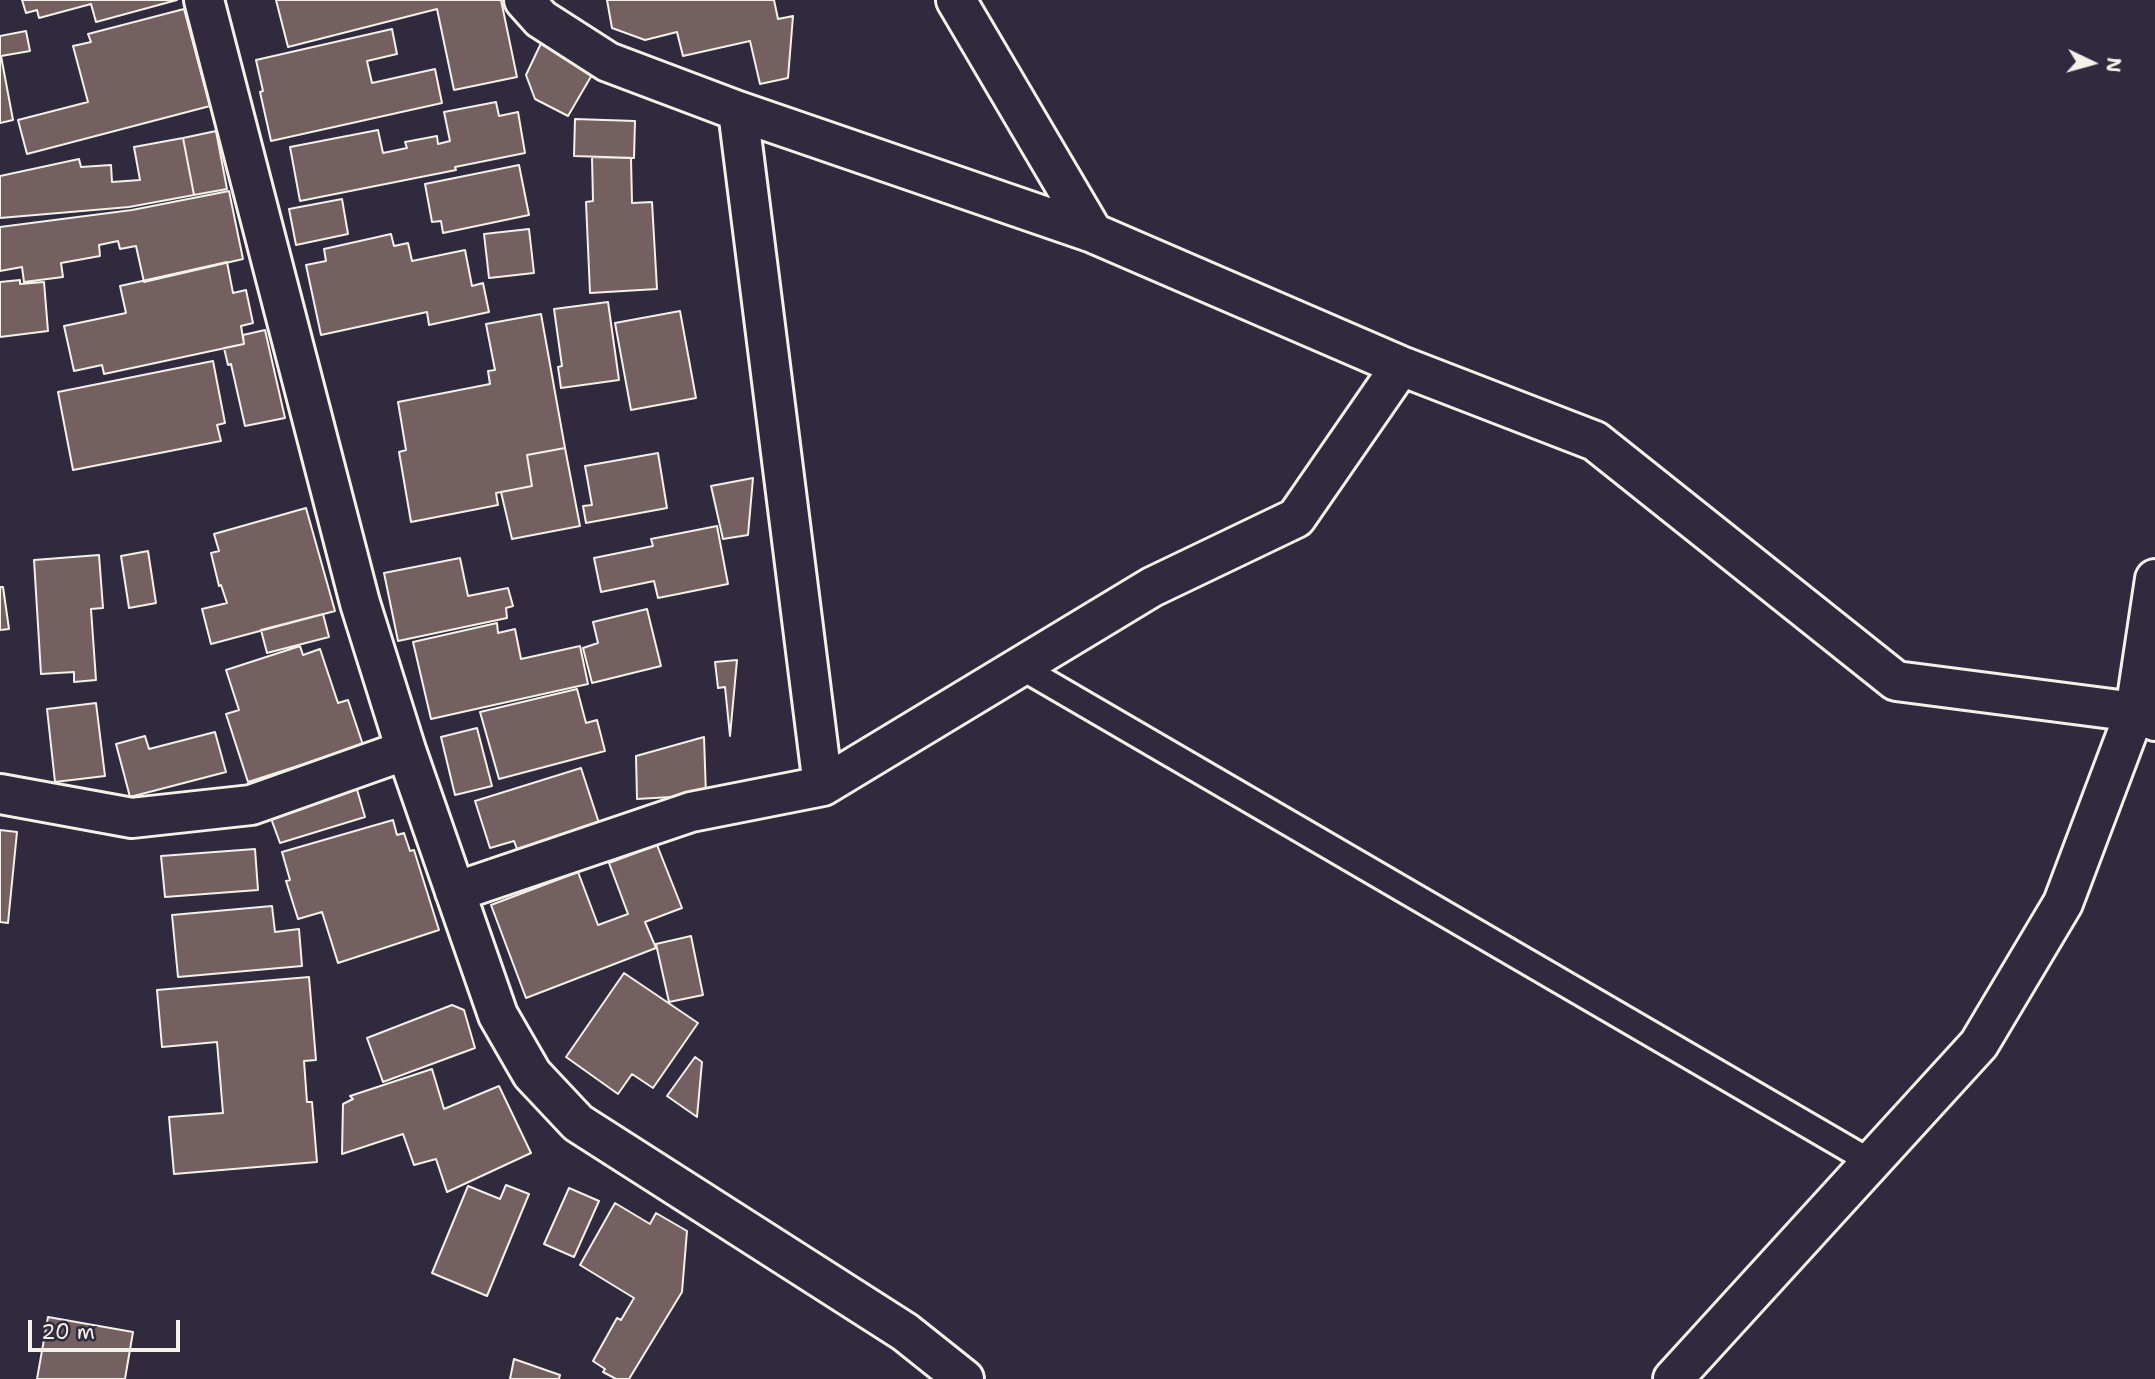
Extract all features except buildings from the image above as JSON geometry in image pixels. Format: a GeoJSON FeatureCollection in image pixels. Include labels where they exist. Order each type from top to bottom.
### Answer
{"type":"FeatureCollection","features":[{"type":"Feature","properties":{"kind":"street"},"geometry":{"type":"LineString","coordinates":[[204,0],[360,603],[406,750],[498,1015],[532,1074],[578,1123],[905,1332],[964,1379]]}},
{"type":"Feature","properties":{"kind":"street"},"geometry":{"type":"LineString","coordinates":[[524,0],[541,19],[608,62],[738,111],[1093,233],[1401,366],[1595,441],[1896,681],[2145,716]]}},
{"type":"Feature","properties":{"kind":"street"},"geometry":{"type":"LineString","coordinates":[[956,0],[1093,233]]}},
{"type":"Feature","properties":{"kind":"street"},"geometry":{"type":"LineString","coordinates":[[738,111],[823,786]]}},
{"type":"Feature","properties":{"kind":"street"},"geometry":{"type":"LineString","coordinates":[[455,892],[691,812],[823,786],[1152,586],[1296,518],[1401,366]]}},
{"type":"Feature","properties":{"kind":"street"},"geometry":{"type":"LineString","coordinates":[[1673,1379],[1979,1044],[2063,903],[2145,716],[2155,579]]}},
{"type":"Feature","properties":{"kind":"street"},"geometry":{"type":"LineString","coordinates":[[0,794],[132,818],[251,805],[406,750]]}},
{"type":"Feature","properties":{"kind":"lane"},"geometry":{"type":"LineString","coordinates":[[1021,667],[1871,1162]]}}]}
